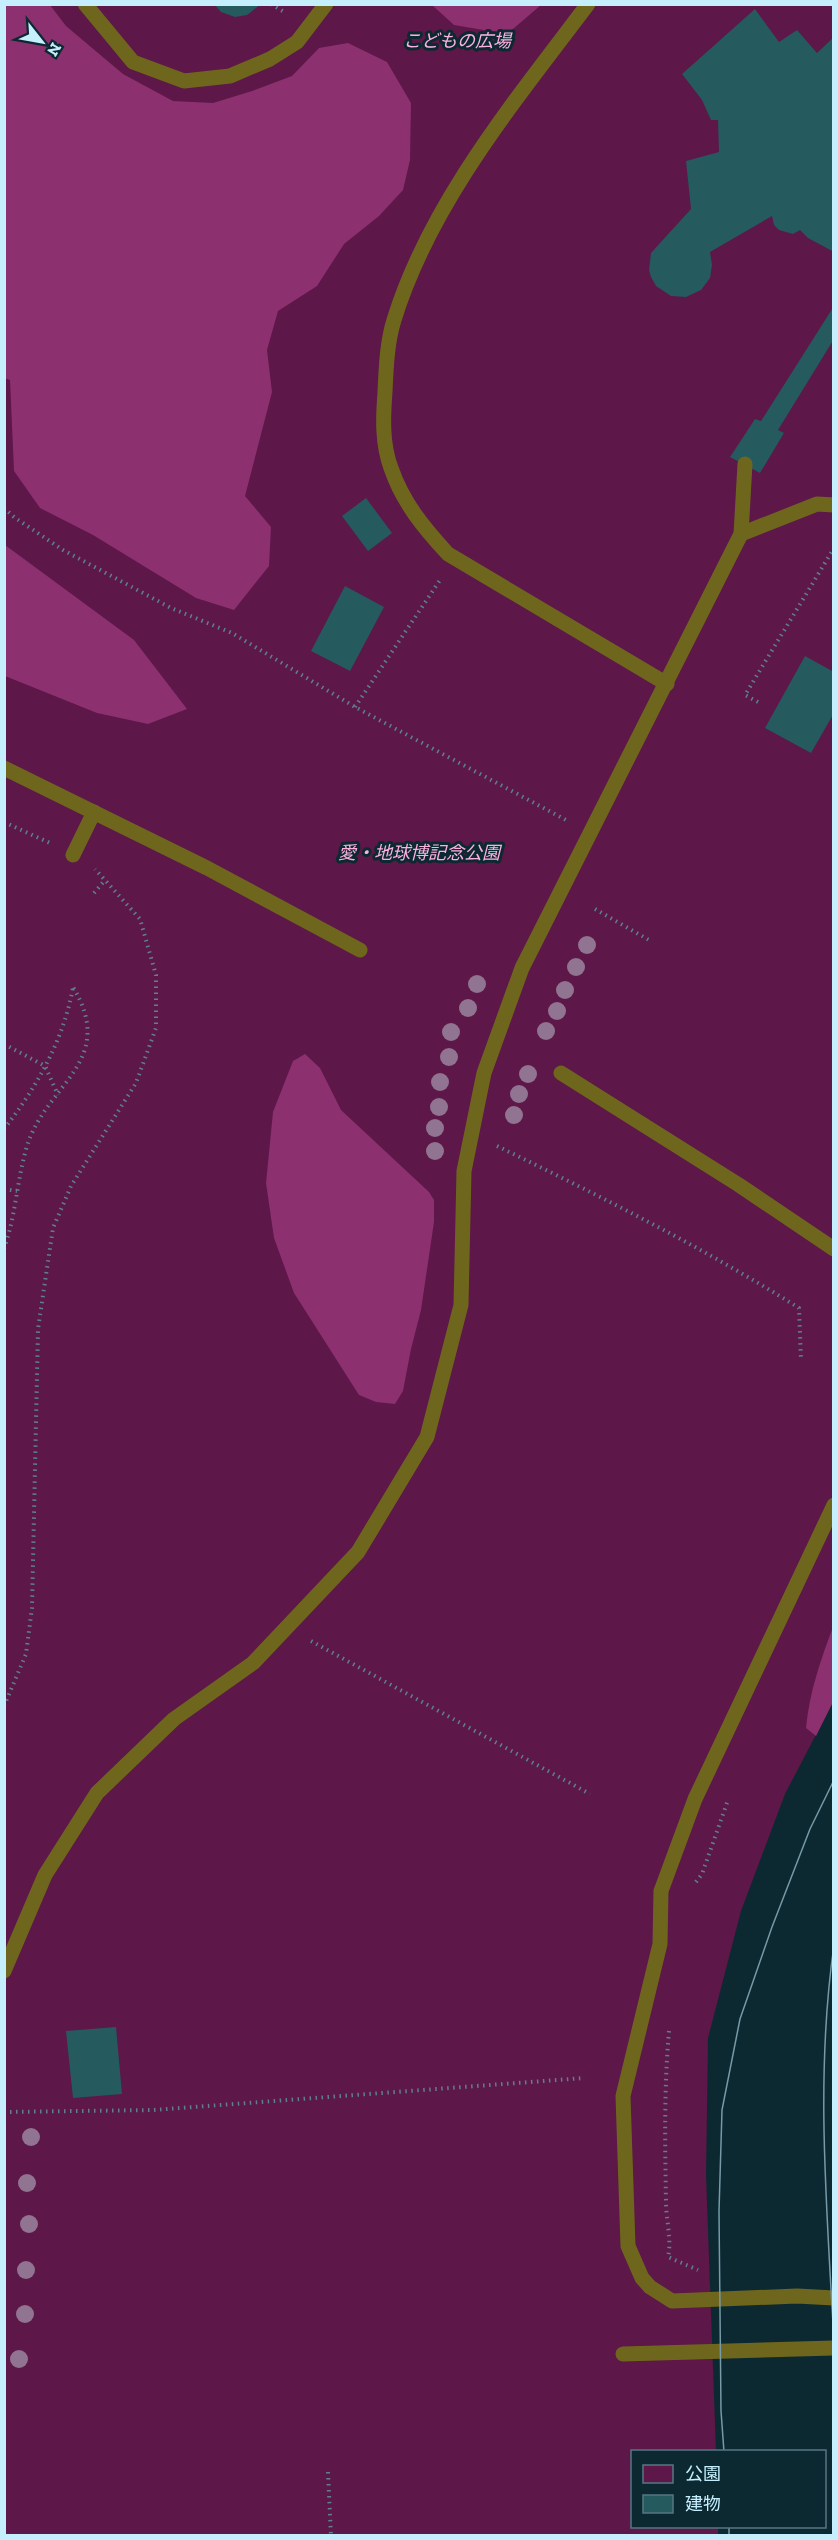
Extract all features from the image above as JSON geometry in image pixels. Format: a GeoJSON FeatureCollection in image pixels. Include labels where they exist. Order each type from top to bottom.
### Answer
{"type":"FeatureCollection","features":[{"type":"Feature","properties":{"kind":"lane"},"geometry":{"type":"LineString","coordinates":[[85,4],[133,62],[184,81],[230,76],[270,59],[297,42],[326,4]]}},
{"type":"Feature","properties":{"kind":"lane"},"geometry":{"type":"LineString","coordinates":[[588,4],[521,93],[441,210],[414,265],[393,322],[382,428],[390,466],[403,499],[423,528],[448,554],[667,684]]}},
{"type":"Feature","properties":{"kind":"lane"},"geometry":{"type":"LineString","coordinates":[[4,1971],[45,1875],[97,1793],[174,1719],[253,1663],[358,1552],[427,1437],[461,1305],[464,1171],[484,1073],[522,968],[741,534],[745,464]]}},
{"type":"Feature","properties":{"kind":"lane"},"geometry":{"type":"LineString","coordinates":[[741,534],[818,504],[834,505]]}},
{"type":"Feature","properties":{"kind":"lane"},"geometry":{"type":"LineString","coordinates":[[4,768],[207,868],[360,950]]}},
{"type":"Feature","properties":{"kind":"lane"},"geometry":{"type":"LineString","coordinates":[[73,855],[94,812]]}},
{"type":"Feature","properties":{"kind":"lane"},"geometry":{"type":"LineString","coordinates":[[561,1073],[739,1185],[834,1249]]}},
{"type":"Feature","properties":{"kind":"lane"},"geometry":{"type":"LineString","coordinates":[[834,1505],[695,1799],[661,1891],[660,1944],[623,2096],[628,2246],[646,2282],[672,2301],[797,2296],[834,2298]]}},
{"type":"Feature","properties":{"kind":"lane"},"geometry":{"type":"LineString","coordinates":[[623,2354],[834,2348]]}},
{"type":"Feature","properties":{"kind":"path"},"geometry":{"type":"LineString","coordinates":[[4,508],[63,550],[171,608],[232,633],[355,707],[590,833]]}},
{"type":"Feature","properties":{"kind":"path"},"geometry":{"type":"LineString","coordinates":[[758,702],[745,695],[834,548]]}},
{"type":"Feature","properties":{"kind":"path"},"geometry":{"type":"LineString","coordinates":[[355,707],[454,557]]}},
{"type":"Feature","properties":{"kind":"path"},"geometry":{"type":"LineString","coordinates":[[4,822],[92,865],[140,919],[156,975],[156,1028],[136,1083],[71,1186],[53,1228],[39,1329],[32,1608],[26,1654],[4,1706]]}},
{"type":"Feature","properties":{"kind":"path"},"geometry":{"type":"LineString","coordinates":[[93,893],[105,880]]}},
{"type":"Feature","properties":{"kind":"path"},"geometry":{"type":"LineString","coordinates":[[595,909],[649,940]]}},
{"type":"Feature","properties":{"kind":"path"},"geometry":{"type":"LineString","coordinates":[[4,1129],[26,1102],[45,1066],[68,1015],[73,987],[83,1003],[89,1028],[84,1049],[76,1070],[38,1121],[27,1144],[10,1232],[4,1249]]}},
{"type":"Feature","properties":{"kind":"path"},"geometry":{"type":"LineString","coordinates":[[4,1044],[45,1066],[58,1096]]}},
{"type":"Feature","properties":{"kind":"path"},"geometry":{"type":"LineString","coordinates":[[472,1134],[644,1217],[747,1275],[799,1308],[801,1361]]}},
{"type":"Feature","properties":{"kind":"path"},"geometry":{"type":"LineString","coordinates":[[4,1189],[17,1191]]}},
{"type":"Feature","properties":{"kind":"path"},"geometry":{"type":"LineString","coordinates":[[286,1628],[590,1794]]}},
{"type":"Feature","properties":{"kind":"path"},"geometry":{"type":"LineString","coordinates":[[690,1892],[702,1874],[730,1794]]}},
{"type":"Feature","properties":{"kind":"path"},"geometry":{"type":"LineString","coordinates":[[670,2024],[665,2077],[666,2214],[670,2247],[668,2257],[695,2270],[706,2270]]}},
{"type":"Feature","properties":{"kind":"path"},"geometry":{"type":"LineString","coordinates":[[4,2112],[153,2110],[584,2078]]}},
{"type":"Feature","properties":{"kind":"path"},"geometry":{"type":"LineString","coordinates":[[328,2472],[331,2535]]}},
{"type":"Feature","properties":{"kind":"green space","name":"愛・地球博記念公園"},"geometry":{"type":"Polygon","coordinates":[[[5,5],[833,5],[833,1702],[785,1794],[741,1911],[708,2038],[706,2175],[716,2450],[631,2450],[631,2528],[718,2528],[718,2535],[5,2536],[5,5]]]}},
{"type":"Feature","properties":{"kind":"shaded area"},"geometry":{"type":"Polygon","coordinates":[[[5,4],[50,5],[66,26],[123,74],[173,101],[213,103],[252,91],[292,76],[319,48],[348,43],[387,62],[411,103],[410,160],[403,190],[379,216],[344,244],[317,286],[278,311],[267,350],[272,392],[245,496],[271,527],[269,566],[234,610],[196,598],[93,535],[40,508],[14,471],[10,380],[4,378],[5,4]]]}},
{"type":"Feature","properties":{"kind":"shaded area"},"geometry":{"type":"Polygon","coordinates":[[[432,5],[541,5],[507,34],[454,25],[432,5]]]}},
{"type":"Feature","properties":{"kind":"shaded area"},"geometry":{"type":"Polygon","coordinates":[[[5,545],[134,640],[187,709],[148,724],[97,713],[5,676],[5,545]]]}},
{"type":"Feature","properties":{"kind":"shaded area"},"geometry":{"type":"Polygon","coordinates":[[[305,1054],[320,1068],[341,1110],[429,1192],[434,1200],[434,1222],[421,1310],[403,1391],[395,1404],[376,1402],[359,1395],[294,1293],[274,1238],[266,1183],[273,1112],[293,1061],[305,1054]]]}},
{"type":"Feature","properties":{"kind":"shaded area"},"geometry":{"type":"Polygon","coordinates":[[[833,1627],[833,1702],[816,1736],[806,1728],[810,1702],[816,1676],[833,1627]]]}},
{"type":"Feature","properties":{"kind":"building"},"geometry":{"type":"Polygon","coordinates":[[[214,4],[261,4],[247,15],[235,17],[221,12],[214,4]]]}},
{"type":"Feature","properties":{"kind":"building"},"geometry":{"type":"Polygon","coordinates":[[[755,9],[779,42],[797,30],[817,53],[834,37],[834,252],[808,238],[800,230],[793,234],[779,230],[774,225],[772,216],[710,252],[712,265],[710,278],[701,290],[686,297],[671,296],[656,286],[651,277],[649,270],[651,253],[691,209],[686,161],[719,152],[718,120],[711,120],[702,100],[682,74],[755,9]]]}},
{"type":"Feature","properties":{"kind":"building"},"geometry":{"type":"Polygon","coordinates":[[[834,306],[834,339],[778,430],[784,433],[760,473],[730,457],[755,419],[761,421],[834,306]]]}},
{"type":"Feature","properties":{"kind":"building"},"geometry":{"type":"Polygon","coordinates":[[[366,498],[392,533],[368,551],[342,516],[366,498]]]}},
{"type":"Feature","properties":{"kind":"building"},"geometry":{"type":"Polygon","coordinates":[[[345,586],[384,607],[350,671],[311,651],[345,586]]]}},
{"type":"Feature","properties":{"kind":"building"},"geometry":{"type":"Polygon","coordinates":[[[805,656],[834,672],[834,713],[811,753],[765,728],[805,656]]]}},
{"type":"Feature","properties":{"kind":"building"},"geometry":{"type":"Polygon","coordinates":[[[116,2027],[122,2094],[73,2098],[66,2031],[116,2027]]]}},
{"type":"Feature","properties":{"kind":"tram line"},"geometry":{"type":"LineString","coordinates":[[724,2450],[721,2411],[719,2211],[722,2110],[740,2019],[810,1829],[834,1780]]}},
{"type":"Feature","properties":{"kind":"tram line"},"geometry":{"type":"LineString","coordinates":[[834,1945],[828,1994],[824,2093],[826,2193],[834,2342]]}},
{"type":"Feature","properties":{"kind":"tram line"},"geometry":{"type":"LineString","coordinates":[[729,2528],[729,2536]]}},
{"type":"Feature","properties":{"kind":"park label","name":"こどもの広場"},"geometry":{"type":"Point","coordinates":[457,41]}}]}
